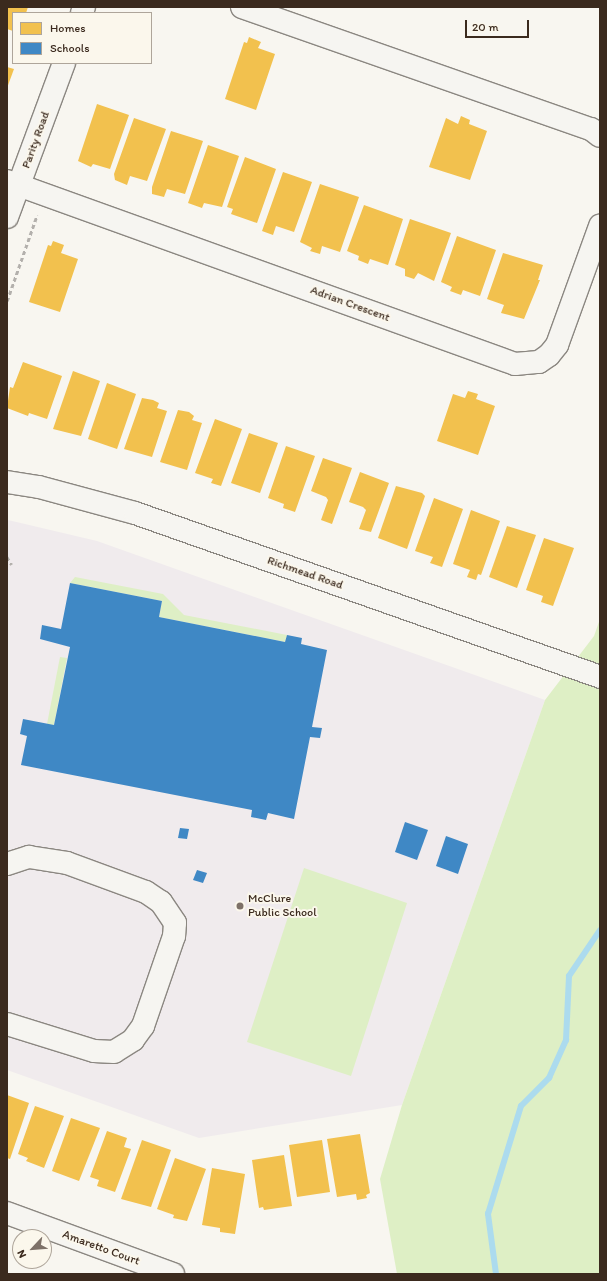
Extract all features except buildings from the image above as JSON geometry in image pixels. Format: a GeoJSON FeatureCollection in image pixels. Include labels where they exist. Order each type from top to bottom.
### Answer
{"type":"FeatureCollection","features":[{"type":"Feature","properties":{"kind":"street"},"geometry":{"type":"LineString","coordinates":[[242,7],[591,129],[600,136]]}},
{"type":"Feature","properties":{"kind":"street","name":"Parity Road"},"geometry":{"type":"LineString","coordinates":[[7,217],[13,183],[64,64]]}},
{"type":"Feature","properties":{"kind":"street","name":"Adrian Crescent"},"geometry":{"type":"LineString","coordinates":[[13,183],[514,364],[539,362],[549,355],[557,345],[600,226]]}},
{"type":"Feature","properties":{"kind":"street","name":"Richmead Road"},"geometry":{"type":"LineString","coordinates":[[7,482],[39,487],[135,513],[594,675]]}},
{"type":"Feature","properties":{"kind":"street"},"geometry":{"type":"LineString","coordinates":[[7,864],[29,857],[67,863],[146,892],[161,902],[175,923],[174,936],[147,1014],[133,1040],[114,1052],[94,1051],[7,1024]]}},
{"type":"Feature","properties":{"kind":"street","name":"Amaretto Court"},"geometry":{"type":"LineString","coordinates":[[7,1213],[173,1274]]}},
{"type":"Feature","properties":{"kind":"path"},"geometry":{"type":"LineString","coordinates":[[7,301],[39,211]]}},
{"type":"Feature","properties":{"kind":"path"},"geometry":{"type":"LineString","coordinates":[[7,557],[12,565]]}},
{"type":"Feature","properties":{"kind":"shaded area","name":"McClure Public School"},"geometry":{"type":"Polygon","coordinates":[[[8,520],[97,541],[545,700],[402,1105],[199,1138],[7,1070],[8,520]]]}},
{"type":"Feature","properties":{"kind":"green space"},"geometry":{"type":"Polygon","coordinates":[[[75,577],[163,594],[184,615],[287,635],[285,642],[159,617],[162,601],[70,583],[75,577]]]}},
{"type":"Feature","properties":{"kind":"green space"},"geometry":{"type":"Polygon","coordinates":[[[600,619],[600,1274],[397,1274],[380,1179],[402,1105],[545,700],[594,636],[600,619]]]}},
{"type":"Feature","properties":{"kind":"green space"},"geometry":{"type":"Polygon","coordinates":[[[60,657],[67,658],[54,725],[47,724],[60,657]]]}},
{"type":"Feature","properties":{"kind":"green space"},"geometry":{"type":"Polygon","coordinates":[[[304,868],[407,903],[351,1076],[247,1042],[304,868]]]}},
{"type":"Feature","properties":{"kind":"waterway"},"geometry":{"type":"LineString","coordinates":[[496,1274],[488,1214],[521,1106],[549,1078],[566,1040],[569,976],[600,930]]}},
{"type":"Feature","properties":{"kind":"place","name":"McClure Public School"},"geometry":{"type":"Point","coordinates":[240,906]}}]}
